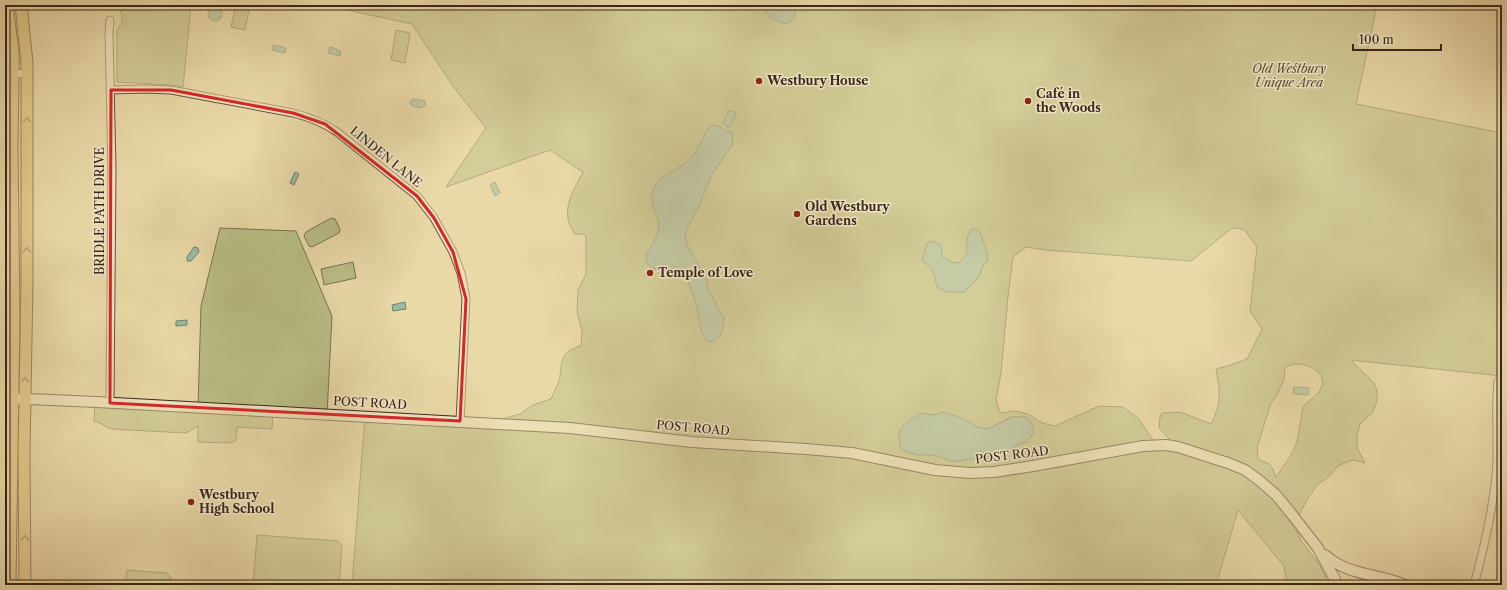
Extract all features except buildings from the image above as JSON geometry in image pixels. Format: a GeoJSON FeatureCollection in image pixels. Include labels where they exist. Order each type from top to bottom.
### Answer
{"type":"FeatureCollection","features":[{"type":"Feature","properties":{"kind":"main road"},"geometry":{"type":"LineString","coordinates":[[7,5],[13,52],[9,75],[10,581],[25,581],[27,73],[21,5]]}},
{"type":"Feature","properties":{"kind":"main road","name":"POST ROAD"},"geometry":{"type":"LineString","coordinates":[[9,398],[570,428],[670,440],[806,448],[852,453],[935,470],[970,473],[994,472],[1143,446],[1166,445],[1178,447],[1245,470],[1276,495],[1318,548],[1335,564],[1346,569],[1384,578],[1405,585]]}},
{"type":"Feature","properties":{"kind":"main road","name":"POST ROAD"},"geometry":{"type":"LineString","coordinates":[[1318,548],[1337,583]]}},
{"type":"Feature","properties":{"kind":"main road"},"geometry":{"type":"LineString","coordinates":[[1337,583],[1338,573],[1346,569]]}},
{"type":"Feature","properties":{"kind":"street","name":"BRIDLE PATH DRIVE"},"geometry":{"type":"LineString","coordinates":[[110,20],[110,403]]}},
{"type":"Feature","properties":{"kind":"street"},"geometry":{"type":"LineString","coordinates":[[9,75],[27,73]]}},
{"type":"Feature","properties":{"kind":"street","name":"LINDEN LANE"},"geometry":{"type":"LineString","coordinates":[[111,90],[171,90],[293,113],[312,118],[337,132],[417,196],[434,218],[453,252],[461,273],[464,288],[466,312],[460,421]]}},
{"type":"Feature","properties":{"kind":"street"},"geometry":{"type":"LineString","coordinates":[[1474,585],[1488,530],[1495,489],[1497,437],[1496,402],[1498,381]]}},
{"type":"Feature","properties":{"kind":"highlighted area"},"geometry":{"type":"Polygon","coordinates":[[[111,90],[171,90],[293,113],[325,124],[417,196],[434,218],[453,252],[466,299],[460,421],[110,403],[111,90]]]}},
{"type":"Feature","properties":{"kind":"green space"},"geometry":{"type":"Polygon","coordinates":[[[122,5],[191,5],[183,87],[117,82],[117,30],[122,22],[122,15],[120,12],[122,5]]]}},
{"type":"Feature","properties":{"kind":"green space"},"geometry":{"type":"Polygon","coordinates":[[[236,5],[250,5],[245,30],[231,27],[236,5]]]}},
{"type":"Feature","properties":{"kind":"green space","name":"Old Westbury Unique Area"},"geometry":{"type":"Polygon","coordinates":[[[324,5],[1377,5],[1356,104],[1502,133],[1502,376],[1351,360],[1374,383],[1377,391],[1377,401],[1373,412],[1360,424],[1357,435],[1357,448],[1365,463],[1353,460],[1339,465],[1327,478],[1317,485],[1299,515],[1296,529],[1301,541],[1320,565],[1329,585],[1287,585],[1284,566],[1238,510],[1216,585],[352,585],[365,416],[488,423],[520,414],[533,405],[551,399],[558,384],[564,356],[573,349],[581,346],[582,331],[577,312],[578,290],[586,274],[586,236],[583,234],[575,234],[570,226],[568,210],[571,195],[583,172],[550,150],[446,187],[486,128],[453,86],[412,24],[324,5]],[[1232,228],[1191,261],[1046,250],[1026,247],[1013,257],[1001,373],[996,400],[1000,413],[1015,411],[1028,414],[1042,423],[1055,426],[1099,406],[1123,407],[1139,419],[1153,440],[1153,443],[1171,441],[1159,428],[1162,413],[1180,412],[1211,424],[1217,410],[1219,397],[1216,369],[1247,359],[1262,329],[1250,311],[1257,247],[1244,229],[1232,228]],[[1294,364],[1285,367],[1284,380],[1276,397],[1271,403],[1257,448],[1258,459],[1269,464],[1276,477],[1290,457],[1297,442],[1303,407],[1319,392],[1323,383],[1322,378],[1313,368],[1294,364]],[[1011,417],[988,429],[986,428],[1008,451],[1019,444],[1027,442],[1025,417],[1011,417]]]}},
{"type":"Feature","properties":{"kind":"green space"},"geometry":{"type":"Polygon","coordinates":[[[396,30],[410,33],[405,63],[391,60],[396,30]]]}},
{"type":"Feature","properties":{"kind":"green space"},"geometry":{"type":"Polygon","coordinates":[[[331,218],[335,219],[340,229],[339,233],[312,247],[309,246],[304,236],[306,232],[331,218]]]}},
{"type":"Feature","properties":{"kind":"green space"},"geometry":{"type":"Polygon","coordinates":[[[220,228],[296,231],[332,316],[327,414],[273,411],[272,429],[237,427],[236,441],[230,443],[198,442],[198,426],[186,433],[111,429],[94,421],[95,401],[198,407],[201,306],[220,228]]]}},
{"type":"Feature","properties":{"kind":"green space"},"geometry":{"type":"Polygon","coordinates":[[[353,262],[356,278],[324,285],[321,269],[353,262]]]}},
{"type":"Feature","properties":{"kind":"green space"},"geometry":{"type":"Polygon","coordinates":[[[257,535],[338,541],[342,546],[339,585],[253,585],[257,535]]]}},
{"type":"Feature","properties":{"kind":"green space"},"geometry":{"type":"Polygon","coordinates":[[[127,570],[167,573],[171,578],[171,585],[125,585],[127,570]]]}},
{"type":"Feature","properties":{"kind":"shaded area"},"geometry":{"type":"Polygon","coordinates":[[[758,5],[796,5],[794,18],[787,24],[777,21],[771,18],[763,8],[758,5]]]}},
{"type":"Feature","properties":{"kind":"shaded area"},"geometry":{"type":"Polygon","coordinates":[[[215,7],[220,9],[222,14],[220,19],[215,21],[210,19],[208,14],[210,9],[215,7]]]}},
{"type":"Feature","properties":{"kind":"shaded area"},"geometry":{"type":"Polygon","coordinates":[[[273,45],[286,48],[285,53],[272,50],[273,45]]]}},
{"type":"Feature","properties":{"kind":"shaded area"},"geometry":{"type":"Polygon","coordinates":[[[330,47],[341,51],[340,56],[328,53],[330,47]]]}},
{"type":"Feature","properties":{"kind":"shaded area"},"geometry":{"type":"Polygon","coordinates":[[[413,99],[425,101],[425,106],[420,108],[411,105],[410,102],[413,99]]]}},
{"type":"Feature","properties":{"kind":"shaded area"},"geometry":{"type":"Polygon","coordinates":[[[729,111],[733,111],[736,114],[731,126],[727,127],[723,123],[729,111]]]}},
{"type":"Feature","properties":{"kind":"shaded area"},"geometry":{"type":"Polygon","coordinates":[[[711,125],[721,127],[723,130],[728,132],[731,131],[733,135],[732,145],[712,174],[685,235],[687,245],[706,279],[709,291],[718,309],[724,317],[723,329],[720,336],[714,341],[709,342],[701,330],[696,303],[687,275],[672,269],[654,269],[647,263],[646,257],[659,229],[658,220],[652,205],[653,191],[656,184],[667,174],[680,167],[692,157],[711,125]]]}},
{"type":"Feature","properties":{"kind":"shaded area"},"geometry":{"type":"Polygon","coordinates":[[[295,172],[299,174],[294,185],[290,183],[295,172]]]}},
{"type":"Feature","properties":{"kind":"shaded area"},"geometry":{"type":"Polygon","coordinates":[[[495,182],[500,193],[495,196],[490,185],[495,182]]]}},
{"type":"Feature","properties":{"kind":"shaded area"},"geometry":{"type":"Polygon","coordinates":[[[973,228],[979,230],[987,251],[988,261],[983,265],[979,277],[964,292],[947,292],[937,287],[933,270],[922,260],[927,243],[933,241],[941,245],[942,256],[951,262],[959,263],[967,253],[967,240],[973,228]]]}},
{"type":"Feature","properties":{"kind":"shaded area"},"geometry":{"type":"Polygon","coordinates":[[[194,247],[198,248],[199,252],[191,261],[187,261],[187,257],[194,247]]]}},
{"type":"Feature","properties":{"kind":"shaded area"},"geometry":{"type":"Polygon","coordinates":[[[405,302],[406,309],[393,311],[392,305],[405,302]]]}},
{"type":"Feature","properties":{"kind":"shaded area"},"geometry":{"type":"Polygon","coordinates":[[[187,320],[187,325],[176,326],[176,321],[187,320]]]}},
{"type":"Feature","properties":{"kind":"shaded area"},"geometry":{"type":"Polygon","coordinates":[[[1294,387],[1309,388],[1308,395],[1293,394],[1294,387]]]}},
{"type":"Feature","properties":{"kind":"shaded area"},"geometry":{"type":"Polygon","coordinates":[[[943,412],[970,422],[977,427],[988,429],[1012,417],[1025,417],[1031,422],[1034,432],[1027,442],[1019,444],[1008,451],[985,460],[976,458],[953,462],[938,456],[917,455],[906,452],[900,447],[900,431],[911,419],[921,413],[934,415],[943,412]]]}},
{"type":"Feature","properties":{"kind":"place","name":"Westbury House"},"geometry":{"type":"Point","coordinates":[759,81]}},
{"type":"Feature","properties":{"kind":"place","name":"Café in the Woods"},"geometry":{"type":"Point","coordinates":[1028,101]}},
{"type":"Feature","properties":{"kind":"place","name":"Old Westbury Gardens"},"geometry":{"type":"Point","coordinates":[797,214]}},
{"type":"Feature","properties":{"kind":"place","name":"Temple of Love"},"geometry":{"type":"Point","coordinates":[650,273]}},
{"type":"Feature","properties":{"kind":"place","name":"Westbury High School"},"geometry":{"type":"Point","coordinates":[191,502]}}]}
